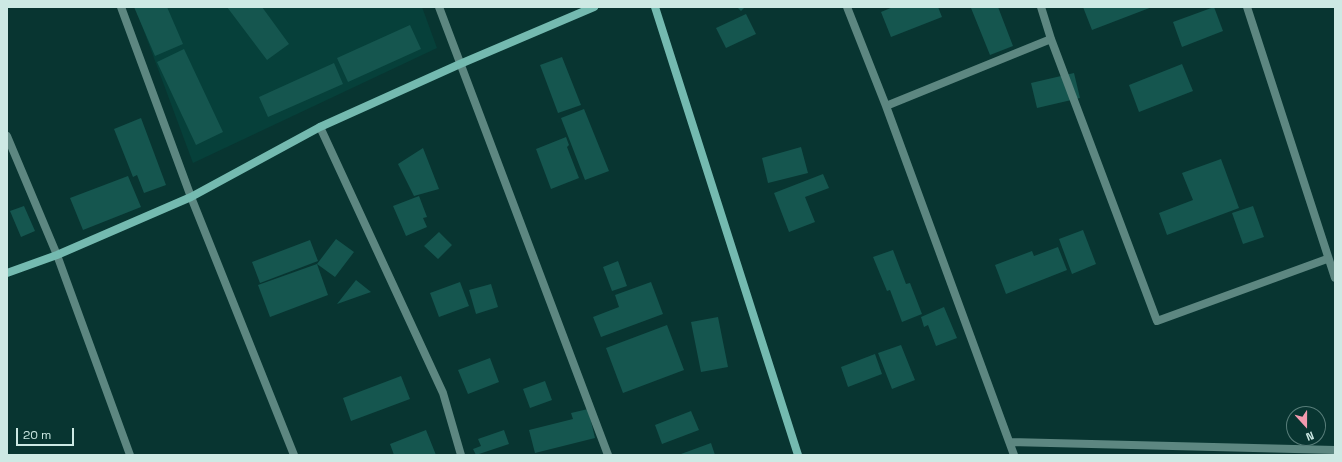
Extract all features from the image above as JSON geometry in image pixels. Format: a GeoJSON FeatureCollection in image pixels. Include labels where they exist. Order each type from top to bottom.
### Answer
{"type":"FeatureCollection","features":[{"type":"Feature","properties":{"kind":"street"},"geometry":{"type":"LineString","coordinates":[[121,7],[191,197],[294,455]]}},
{"type":"Feature","properties":{"kind":"street"},"geometry":{"type":"LineString","coordinates":[[439,7],[608,455]]}},
{"type":"Feature","properties":{"kind":"street"},"geometry":{"type":"LineString","coordinates":[[7,273],[57,255],[191,197],[320,127],[460,64],[594,7]]}},
{"type":"Feature","properties":{"kind":"street"},"geometry":{"type":"LineString","coordinates":[[655,7],[798,455]]}},
{"type":"Feature","properties":{"kind":"street"},"geometry":{"type":"LineString","coordinates":[[847,7],[886,106],[1014,455]]}},
{"type":"Feature","properties":{"kind":"street"},"geometry":{"type":"LineString","coordinates":[[1041,7],[1051,39],[1157,321],[1327,259]]}},
{"type":"Feature","properties":{"kind":"street"},"geometry":{"type":"LineString","coordinates":[[1246,7],[1327,259],[1335,278]]}},
{"type":"Feature","properties":{"kind":"street"},"geometry":{"type":"LineString","coordinates":[[886,106],[1051,39]]}},
{"type":"Feature","properties":{"kind":"street"},"geometry":{"type":"LineString","coordinates":[[320,127],[443,393],[461,455]]}},
{"type":"Feature","properties":{"kind":"street"},"geometry":{"type":"LineString","coordinates":[[7,136],[10,154],[57,255],[130,455]]}},
{"type":"Feature","properties":{"kind":"street"},"geometry":{"type":"LineString","coordinates":[[1010,442],[1215,451],[1335,450]]}},
{"type":"Feature","properties":{"kind":"shaded area"},"geometry":{"type":"Polygon","coordinates":[[[135,7],[422,7],[437,48],[193,163],[135,7]]]}},
{"type":"Feature","properties":{"kind":"building"},"geometry":{"type":"Polygon","coordinates":[[[134,7],[167,7],[183,44],[155,56],[134,7]]]}},
{"type":"Feature","properties":{"kind":"building"},"geometry":{"type":"Polygon","coordinates":[[[227,7],[262,7],[289,44],[267,60],[227,7]]]}},
{"type":"Feature","properties":{"kind":"building"},"geometry":{"type":"Polygon","coordinates":[[[737,7],[745,7],[741,11],[737,7]]]}},
{"type":"Feature","properties":{"kind":"building"},"geometry":{"type":"Polygon","coordinates":[[[893,7],[938,7],[942,17],[891,37],[881,12],[893,7]]]}},
{"type":"Feature","properties":{"kind":"building"},"geometry":{"type":"Polygon","coordinates":[[[998,7],[1013,46],[990,55],[971,8],[998,7]]]}},
{"type":"Feature","properties":{"kind":"building"},"geometry":{"type":"Polygon","coordinates":[[[1083,7],[1152,7],[1092,30],[1083,7]]]}},
{"type":"Feature","properties":{"kind":"building"},"geometry":{"type":"Polygon","coordinates":[[[1214,7],[1223,31],[1182,47],[1173,22],[1214,7]]]}},
{"type":"Feature","properties":{"kind":"building"},"geometry":{"type":"Polygon","coordinates":[[[746,14],[756,34],[726,48],[716,28],[746,14]]]}},
{"type":"Feature","properties":{"kind":"building"},"geometry":{"type":"Polygon","coordinates":[[[410,25],[421,49],[348,82],[337,58],[410,25]]]}},
{"type":"Feature","properties":{"kind":"building"},"geometry":{"type":"Polygon","coordinates":[[[184,49],[223,132],[196,145],[157,62],[184,49]]]}},
{"type":"Feature","properties":{"kind":"building"},"geometry":{"type":"Polygon","coordinates":[[[562,57],[581,105],[558,113],[540,65],[562,57]]]}},
{"type":"Feature","properties":{"kind":"building"},"geometry":{"type":"Polygon","coordinates":[[[334,63],[343,84],[268,117],[259,97],[334,63]]]}},
{"type":"Feature","properties":{"kind":"building"},"geometry":{"type":"Polygon","coordinates":[[[1182,64],[1193,91],[1139,112],[1129,85],[1182,64]]]}},
{"type":"Feature","properties":{"kind":"building"},"geometry":{"type":"Polygon","coordinates":[[[1074,73],[1080,98],[1037,108],[1031,83],[1074,73]]]}},
{"type":"Feature","properties":{"kind":"building"},"geometry":{"type":"Polygon","coordinates":[[[584,109],[609,171],[585,180],[561,118],[584,109]]]}},
{"type":"Feature","properties":{"kind":"building"},"geometry":{"type":"Polygon","coordinates":[[[141,118],[166,185],[144,193],[137,175],[133,177],[114,129],[141,118]]]}},
{"type":"Feature","properties":{"kind":"building"},"geometry":{"type":"Polygon","coordinates":[[[566,137],[569,145],[567,147],[579,178],[551,189],[536,149],[566,137]]]}},
{"type":"Feature","properties":{"kind":"building"},"geometry":{"type":"Polygon","coordinates":[[[801,147],[808,173],[768,183],[762,158],[801,147]]]}},
{"type":"Feature","properties":{"kind":"building"},"geometry":{"type":"Polygon","coordinates":[[[423,148],[439,189],[414,196],[398,164],[423,148]]]}},
{"type":"Feature","properties":{"kind":"building"},"geometry":{"type":"Polygon","coordinates":[[[1221,159],[1239,208],[1167,235],[1159,213],[1193,200],[1182,173],[1221,159]]]}},
{"type":"Feature","properties":{"kind":"building"},"geometry":{"type":"Polygon","coordinates":[[[823,174],[829,188],[805,197],[815,222],[789,232],[774,193],[823,174]]]}},
{"type":"Feature","properties":{"kind":"building"},"geometry":{"type":"Polygon","coordinates":[[[128,176],[141,207],[83,230],[70,198],[128,176]]]}},
{"type":"Feature","properties":{"kind":"building"},"geometry":{"type":"Polygon","coordinates":[[[419,196],[427,217],[423,218],[427,227],[406,236],[393,206],[419,196]]]}},
{"type":"Feature","properties":{"kind":"building"},"geometry":{"type":"Polygon","coordinates":[[[24,206],[35,231],[21,237],[10,211],[24,206]]]}},
{"type":"Feature","properties":{"kind":"building"},"geometry":{"type":"Polygon","coordinates":[[[1253,206],[1264,237],[1243,244],[1232,213],[1253,206]]]}},
{"type":"Feature","properties":{"kind":"building"},"geometry":{"type":"Polygon","coordinates":[[[1083,230],[1096,264],[1072,274],[1059,239],[1083,230]]]}},
{"type":"Feature","properties":{"kind":"building"},"geometry":{"type":"Polygon","coordinates":[[[439,232],[452,245],[438,259],[424,246],[439,232]]]}},
{"type":"Feature","properties":{"kind":"building"},"geometry":{"type":"Polygon","coordinates":[[[336,239],[354,252],[335,277],[317,264],[336,239]]]}},
{"type":"Feature","properties":{"kind":"building"},"geometry":{"type":"Polygon","coordinates":[[[310,240],[318,261],[260,283],[252,262],[310,240]]]}},
{"type":"Feature","properties":{"kind":"building"},"geometry":{"type":"Polygon","coordinates":[[[1058,247],[1067,270],[1006,294],[995,265],[1032,251],[1034,256],[1058,247]]]}},
{"type":"Feature","properties":{"kind":"building"},"geometry":{"type":"Polygon","coordinates":[[[893,250],[906,284],[910,283],[922,314],[902,322],[890,290],[887,291],[873,257],[893,250]]]}},
{"type":"Feature","properties":{"kind":"building"},"geometry":{"type":"Polygon","coordinates":[[[618,261],[627,286],[612,291],[603,267],[618,261]]]}},
{"type":"Feature","properties":{"kind":"building"},"geometry":{"type":"Polygon","coordinates":[[[317,264],[328,295],[270,317],[258,285],[317,264]]]}},
{"type":"Feature","properties":{"kind":"building"},"geometry":{"type":"Polygon","coordinates":[[[356,280],[371,292],[337,304],[356,280]]]}},
{"type":"Feature","properties":{"kind":"building"},"geometry":{"type":"Polygon","coordinates":[[[460,282],[469,306],[439,317],[430,293],[460,282]]]}},
{"type":"Feature","properties":{"kind":"building"},"geometry":{"type":"Polygon","coordinates":[[[651,282],[663,314],[601,337],[593,317],[619,307],[615,295],[651,282]]]}},
{"type":"Feature","properties":{"kind":"building"},"geometry":{"type":"Polygon","coordinates":[[[491,284],[498,307],[476,314],[469,290],[491,284]]]}},
{"type":"Feature","properties":{"kind":"building"},"geometry":{"type":"Polygon","coordinates":[[[944,307],[957,338],[936,346],[928,325],[924,327],[921,317],[944,307]]]}},
{"type":"Feature","properties":{"kind":"building"},"geometry":{"type":"Polygon","coordinates":[[[718,317],[728,367],[701,372],[691,322],[718,317]]]}},
{"type":"Feature","properties":{"kind":"building"},"geometry":{"type":"Polygon","coordinates":[[[667,325],[684,370],[623,393],[606,348],[667,325]]]}},
{"type":"Feature","properties":{"kind":"building"},"geometry":{"type":"Polygon","coordinates":[[[901,345],[915,380],[892,389],[878,353],[901,345]]]}},
{"type":"Feature","properties":{"kind":"building"},"geometry":{"type":"Polygon","coordinates":[[[875,354],[882,374],[848,387],[841,367],[875,354]]]}},
{"type":"Feature","properties":{"kind":"building"},"geometry":{"type":"Polygon","coordinates":[[[490,358],[499,382],[468,394],[458,370],[490,358]]]}},
{"type":"Feature","properties":{"kind":"building"},"geometry":{"type":"Polygon","coordinates":[[[401,376],[410,399],[351,421],[343,398],[401,376]]]}},
{"type":"Feature","properties":{"kind":"building"},"geometry":{"type":"Polygon","coordinates":[[[545,381],[552,400],[530,408],[523,389],[545,381]]]}},
{"type":"Feature","properties":{"kind":"building"},"geometry":{"type":"Polygon","coordinates":[[[588,409],[595,438],[535,453],[529,430],[573,419],[571,413],[588,409]]]}},
{"type":"Feature","properties":{"kind":"building"},"geometry":{"type":"Polygon","coordinates":[[[691,411],[699,430],[662,444],[655,425],[691,411]]]}},
{"type":"Feature","properties":{"kind":"building"},"geometry":{"type":"Polygon","coordinates":[[[426,430],[436,455],[394,455],[390,444],[426,430]]]}},
{"type":"Feature","properties":{"kind":"building"},"geometry":{"type":"Polygon","coordinates":[[[504,430],[509,444],[476,455],[473,449],[481,446],[478,439],[504,430]]]}},
{"type":"Feature","properties":{"kind":"building"},"geometry":{"type":"Polygon","coordinates":[[[711,443],[715,455],[681,455],[681,454],[711,443]]]}}]}
